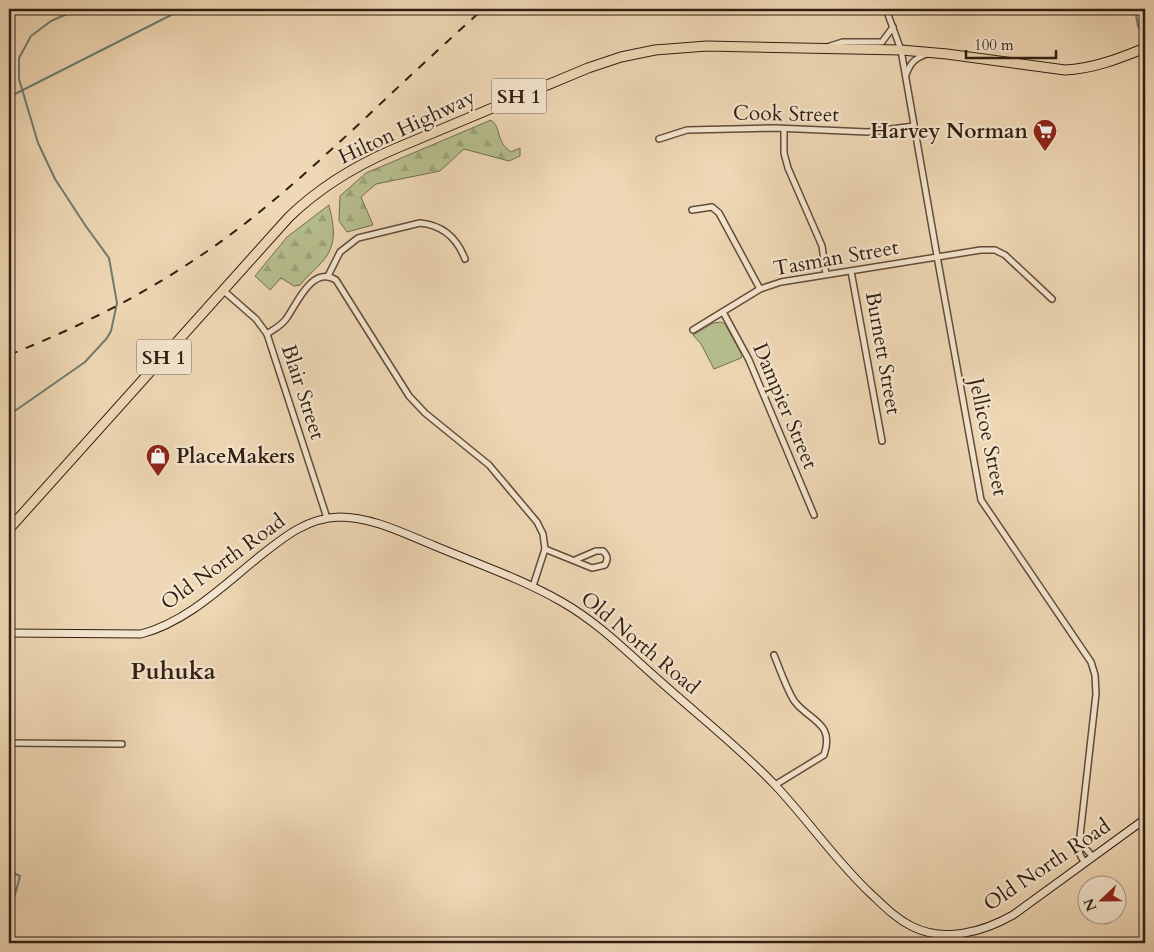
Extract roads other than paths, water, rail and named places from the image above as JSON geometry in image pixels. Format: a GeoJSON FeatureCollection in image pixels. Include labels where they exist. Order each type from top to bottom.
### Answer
{"type":"FeatureCollection","features":[{"type":"Feature","properties":{"kind":"highway","name":"Hilton Highway"},"geometry":{"type":"LineString","coordinates":[[9,529],[289,217],[315,194],[345,174],[392,150],[588,68],[638,53],[672,48],[707,46],[901,50]]}},
{"type":"Feature","properties":{"kind":"highway","name":"SH 1"},"geometry":{"type":"LineString","coordinates":[[901,50],[1072,70],[1102,63],[1145,48]]}},
{"type":"Feature","properties":{"kind":"street","name":"Jellicoe Street"},"geometry":{"type":"LineString","coordinates":[[886,9],[901,50],[981,500],[1091,662],[1096,694],[1078,850],[1085,863]]}},
{"type":"Feature","properties":{"kind":"street"},"geometry":{"type":"LineString","coordinates":[[821,48],[843,42],[882,42],[893,27]]}},
{"type":"Feature","properties":{"kind":"street"},"geometry":{"type":"LineString","coordinates":[[905,75],[913,60],[929,52]]}},
{"type":"Feature","properties":{"kind":"street","name":"Cook Street"},"geometry":{"type":"LineString","coordinates":[[660,139],[687,130],[784,129],[868,132],[914,126]]}},
{"type":"Feature","properties":{"kind":"street"},"geometry":{"type":"LineString","coordinates":[[784,129],[784,153],[788,168],[822,246],[826,274]]}},
{"type":"Feature","properties":{"kind":"street"},"geometry":{"type":"LineString","coordinates":[[692,210],[712,207],[719,213],[760,289]]}},
{"type":"Feature","properties":{"kind":"street"},"geometry":{"type":"LineString","coordinates":[[328,276],[340,252],[358,238],[420,223],[441,228],[459,245],[465,258]]}},
{"type":"Feature","properties":{"kind":"street","name":"Tasman Street"},"geometry":{"type":"LineString","coordinates":[[693,330],[760,289],[790,280],[982,250],[995,250],[1006,255],[1052,299]]}},
{"type":"Feature","properties":{"kind":"street","name":"Burnett Street"},"geometry":{"type":"LineString","coordinates":[[851,270],[882,441]]}},
{"type":"Feature","properties":{"kind":"street"},"geometry":{"type":"LineString","coordinates":[[267,334],[282,323],[312,282],[322,276],[328,276],[339,284],[367,331],[417,406],[489,465],[541,529],[545,549],[533,586]]}},
{"type":"Feature","properties":{"kind":"street","name":"Blair Street"},"geometry":{"type":"LineString","coordinates":[[224,291],[256,319],[267,334],[327,518]]}},
{"type":"Feature","properties":{"kind":"street","name":"Dampier Street"},"geometry":{"type":"LineString","coordinates":[[723,312],[749,360],[814,515]]}},
{"type":"Feature","properties":{"kind":"street","name":"Old North Road"},"geometry":{"type":"LineString","coordinates":[[9,633],[141,634],[156,630],[192,609],[293,531],[308,523],[327,518],[360,519],[380,525],[533,586],[588,618],[735,747],[775,785],[848,872],[891,913],[913,927],[931,932],[951,934],[971,932],[994,925],[1012,915],[1145,819]]}},
{"type":"Feature","properties":{"kind":"street"},"geometry":{"type":"LineString","coordinates":[[545,549],[592,568],[599,568],[605,565],[607,555],[603,551],[596,551],[574,560]]}},
{"type":"Feature","properties":{"kind":"street"},"geometry":{"type":"LineString","coordinates":[[774,655],[795,702],[822,725],[827,736],[824,755],[775,785]]}},
{"type":"Feature","properties":{"kind":"street"},"geometry":{"type":"LineString","coordinates":[[9,743],[122,744]]}},
{"type":"Feature","properties":{"kind":"street"},"geometry":{"type":"LineString","coordinates":[[1080,836],[1085,848],[1092,857]]}},
{"type":"Feature","properties":{"kind":"waterway"},"geometry":{"type":"LineString","coordinates":[[9,415],[85,362],[111,331],[117,303],[109,258],[55,179],[38,143],[19,79],[19,58],[31,36],[51,21],[67,14],[71,9]]}},
{"type":"Feature","properties":{"kind":"waterway"},"geometry":{"type":"LineString","coordinates":[[9,97],[183,9]]}},
{"type":"Feature","properties":{"kind":"waterway"},"geometry":{"type":"LineString","coordinates":[[1135,9],[1138,26],[1145,38]]}},
{"type":"Feature","properties":{"kind":"waterway"},"geometry":{"type":"LineString","coordinates":[[9,871],[20,876],[10,919],[13,936],[17,943]]}},
{"type":"Feature","properties":{"kind":"railway"},"geometry":{"type":"LineString","coordinates":[[9,355],[81,324],[150,288],[238,229],[299,179],[483,9]]}},
{"type":"Feature","properties":{"kind":"place","name":"Harvey Norman"},"geometry":{"type":"Point","coordinates":[1045,152]}},
{"type":"Feature","properties":{"kind":"place","name":"PlaceMakers"},"geometry":{"type":"Point","coordinates":[158,477]}},
{"type":"Feature","properties":{"kind":"district","name":"Puhuka"},"geometry":{"type":"Point","coordinates":[173,671]}}]}
